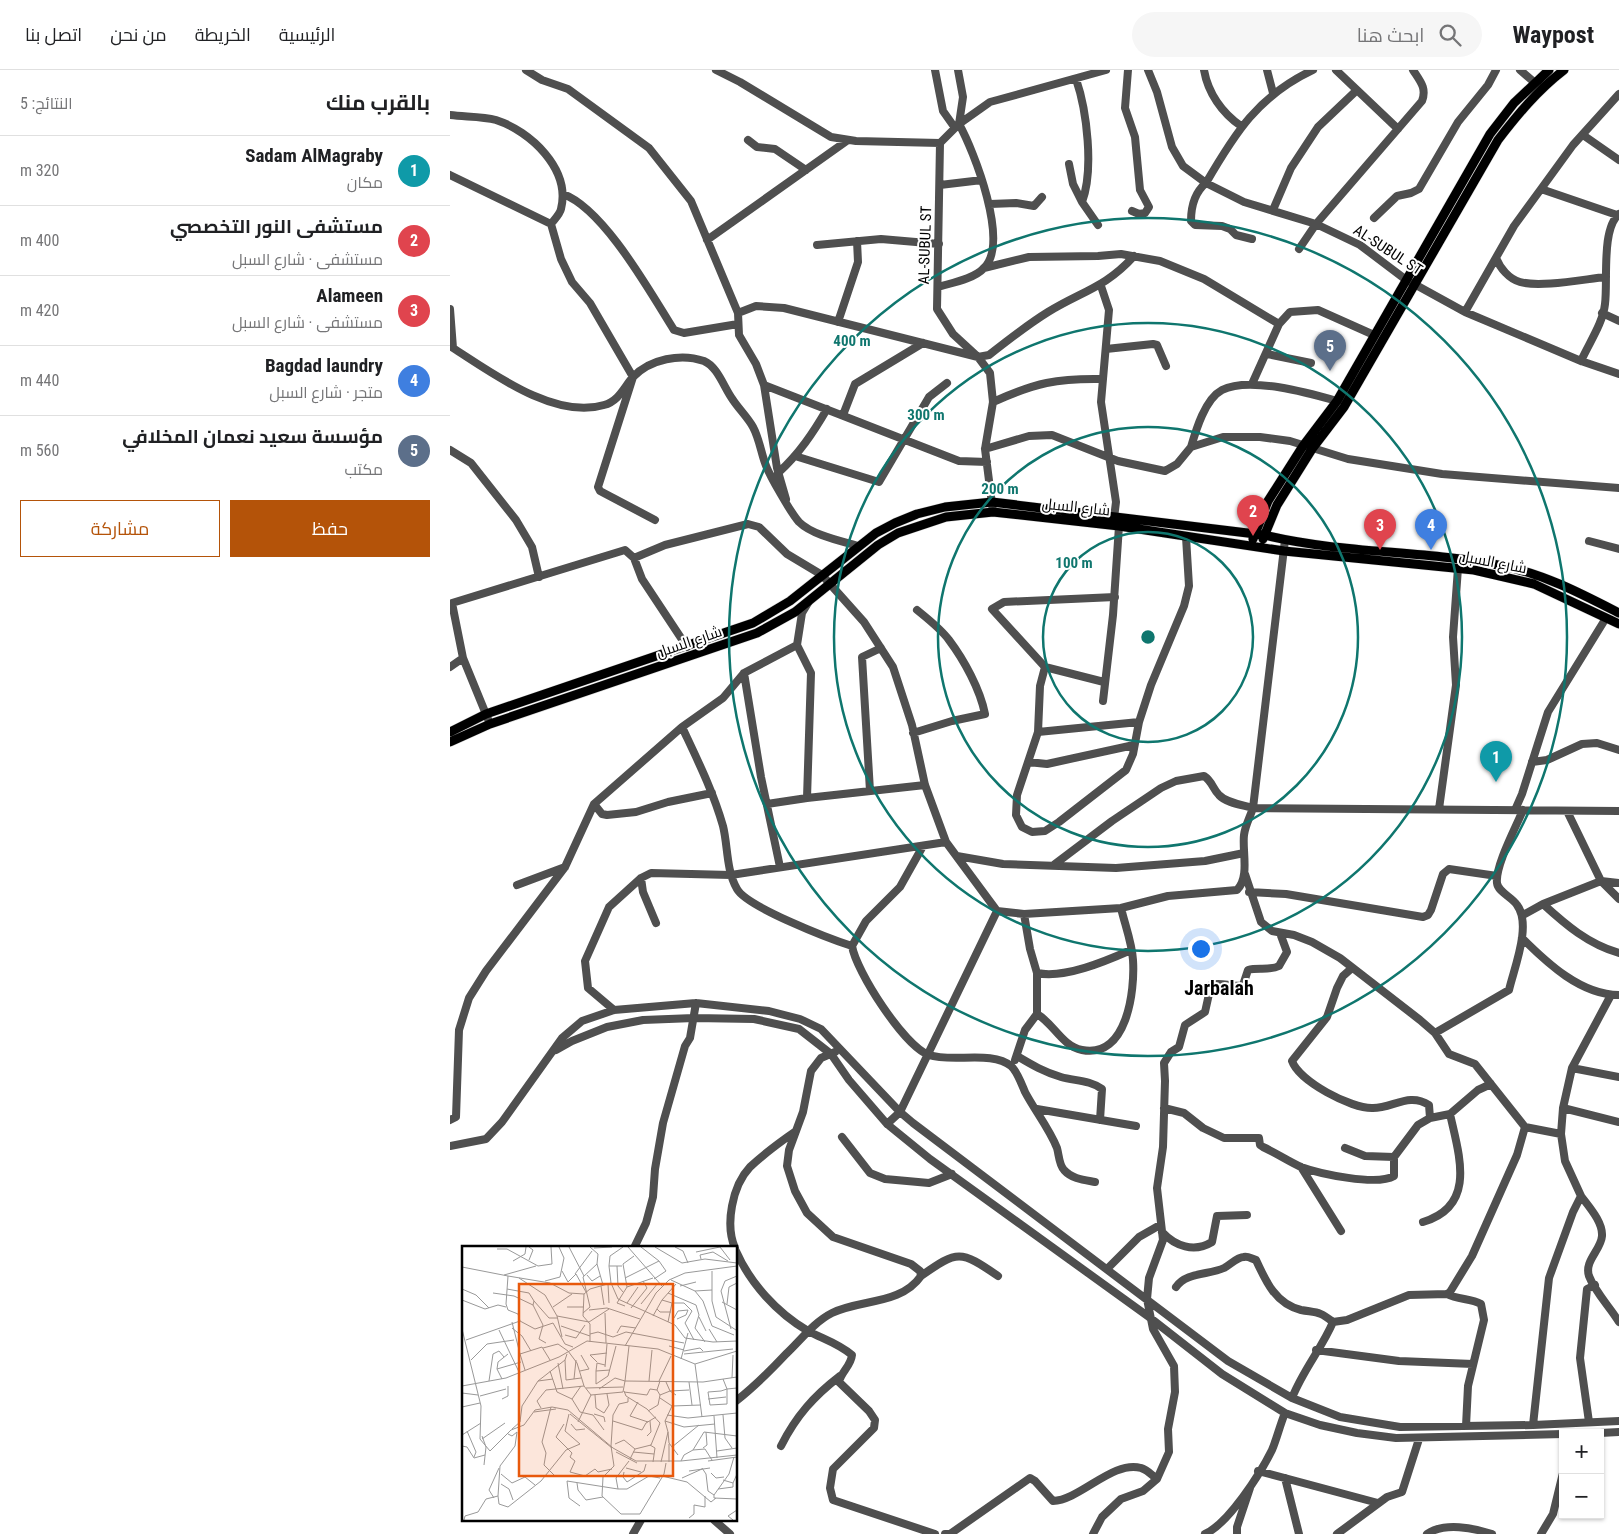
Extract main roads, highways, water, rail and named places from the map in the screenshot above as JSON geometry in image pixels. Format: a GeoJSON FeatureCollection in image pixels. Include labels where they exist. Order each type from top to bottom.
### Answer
{"type":"FeatureCollection","features":[{"type":"Feature","properties":{"kind":"main road"},"geometry":{"type":"LineString","coordinates":[[1251,545],[1268,502],[1308,447],[1344,407],[1409,282],[1490,134],[1514,103],[1534,82],[1549,70]]}},
{"type":"Feature","properties":{"kind":"main road"},"geometry":{"type":"LineString","coordinates":[[1262,547],[1264,536],[1276,505],[1374,335],[1498,140],[1521,110],[1545,85],[1564,70]]}},
{"type":"Feature","properties":{"kind":"main road","name":"شارع السبل"},"geometry":{"type":"LineString","coordinates":[[450,739],[486,714],[753,623],[790,601],[876,533],[917,514],[967,504],[992,502],[1284,551],[1458,568],[1503,575],[1534,584],[1619,624]]}},
{"type":"Feature","properties":{"kind":"main road","name":"شارع السبل"},"geometry":{"type":"LineString","coordinates":[[450,739],[757,633],[781,621],[878,544],[898,533],[946,517],[993,512],[1116,522],[1254,534],[1284,540],[1382,553],[1475,561],[1536,574],[1619,613]]}},
{"type":"Feature","properties":{"kind":"place","name":"مؤسسة سعيد نعمان المخلافي"},"geometry":{"type":"Point","coordinates":[1330,371]}},
{"type":"Feature","properties":{"kind":"place","name":"مستشفى النور التخصصي"},"geometry":{"type":"Point","coordinates":[1253,536]}},
{"type":"Feature","properties":{"kind":"place","name":"Alameen"},"geometry":{"type":"Point","coordinates":[1380,550]}},
{"type":"Feature","properties":{"kind":"place","name":"Bagdad laundry"},"geometry":{"type":"Point","coordinates":[1431,550]}},
{"type":"Feature","properties":{"kind":"place","name":"Sadam AlMagraby"},"geometry":{"type":"Point","coordinates":[1496,782]}},
{"type":"Feature","properties":{"kind":"district","name":"Jarbalah"},"geometry":{"type":"Point","coordinates":[1219,988]}}]}
